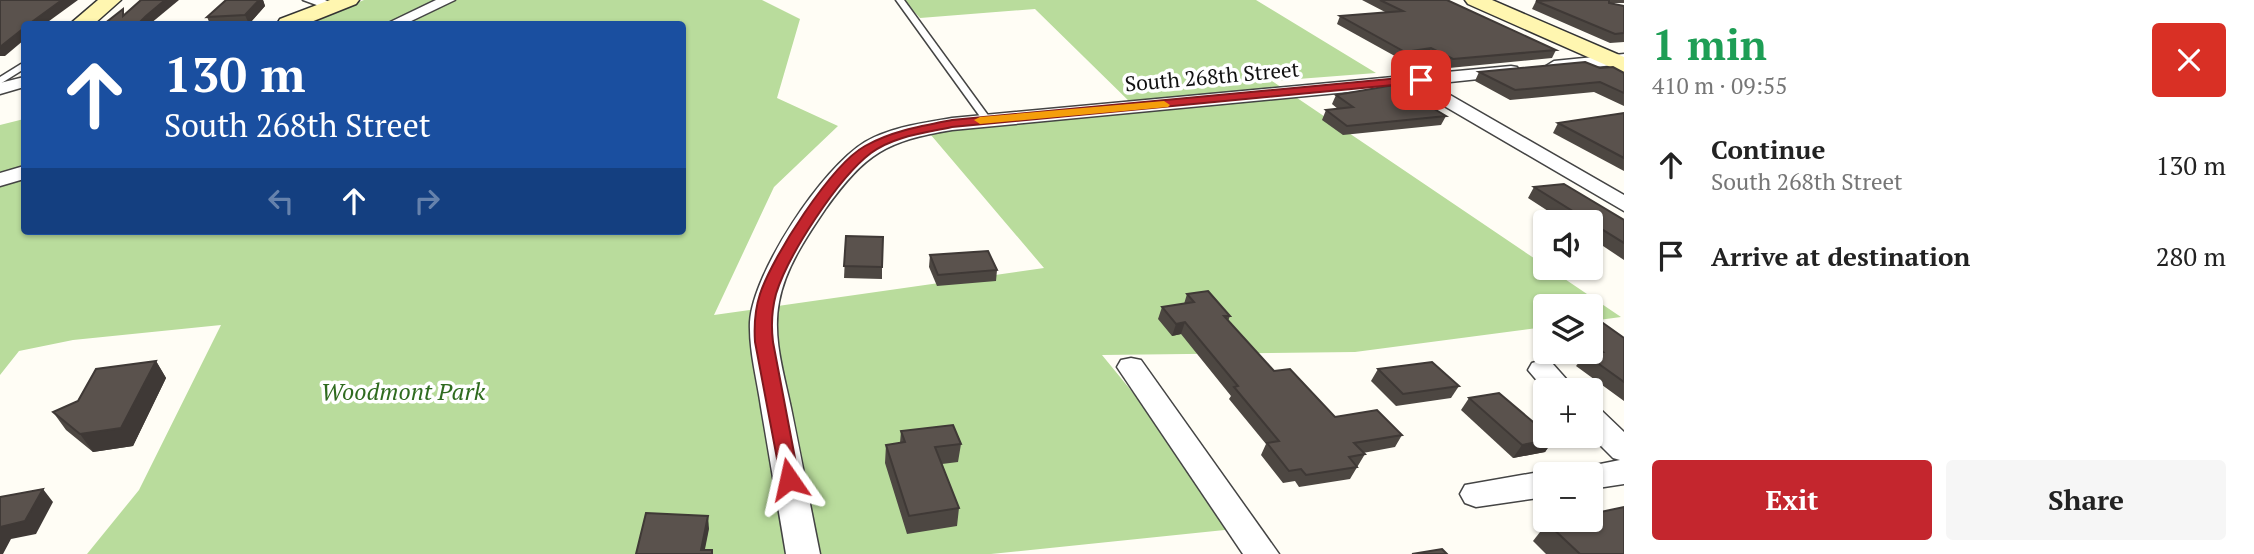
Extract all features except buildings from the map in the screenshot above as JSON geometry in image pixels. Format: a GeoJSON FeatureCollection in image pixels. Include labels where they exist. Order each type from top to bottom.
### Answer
{"type":"FeatureCollection","features":[{"type":"Feature","properties":{"kind":"main road"},"geometry":{"type":"LineString","coordinates":[[85,21],[111,0]]}},
{"type":"Feature","properties":{"kind":"main road"},"geometry":{"type":"LineString","coordinates":[[1475,0],[1620,62]]}},
{"type":"Feature","properties":{"kind":"main road"},"geometry":{"type":"LineString","coordinates":[[296,21],[341,4]]}},
{"type":"Feature","properties":{"kind":"street"},"geometry":{"type":"LineString","coordinates":[[310,0],[341,4]]}},
{"type":"Feature","properties":{"kind":"street"},"geometry":{"type":"LineString","coordinates":[[401,21],[448,0]]}},
{"type":"Feature","properties":{"kind":"street","name":"South 268th Street"},"geometry":{"type":"LineString","coordinates":[[803,554],[763,326],[772,281],[827,192],[867,150],[882,141],[925,128],[987,120],[1620,62]]}},
{"type":"Feature","properties":{"kind":"street"},"geometry":{"type":"LineString","coordinates":[[1414,80],[1624,204]]}},
{"type":"Feature","properties":{"kind":"street"},"geometry":{"type":"LineString","coordinates":[[0,89],[21,83]]}},
{"type":"Feature","properties":{"kind":"street"},"geometry":{"type":"LineString","coordinates":[[0,180],[21,173]]}},
{"type":"Feature","properties":{"kind":"street"},"geometry":{"type":"LineString","coordinates":[[1131,367],[1262,554]]}},
{"type":"Feature","properties":{"kind":"street"},"geometry":{"type":"LineString","coordinates":[[1542,370],[1550,378]]}},
{"type":"Feature","properties":{"kind":"street"},"geometry":{"type":"LineString","coordinates":[[1603,430],[1624,450]]}},
{"type":"Feature","properties":{"kind":"street"},"geometry":{"type":"LineString","coordinates":[[1603,475],[1624,472]]}},
{"type":"Feature","properties":{"kind":"street"},"geometry":{"type":"LineString","coordinates":[[1476,494],[1533,486]]}},
{"type":"Feature","properties":{"kind":"lane"},"geometry":{"type":"LineString","coordinates":[[900,0],[987,120]]}},
{"type":"Feature","properties":{"kind":"lane"},"geometry":{"type":"LineString","coordinates":[[0,81],[21,68]]}},
{"type":"Feature","properties":{"kind":"green space","name":"Woodmont Park"},"geometry":{"type":"Polygon","coordinates":[[[364,0],[762,0],[800,19],[777,98],[838,126],[774,187],[714,315],[1044,268],[925,128],[1134,106],[1035,9],[920,18],[903,0],[1256,0],[1376,73],[1272,81],[1533,257],[1533,280],[1566,280],[1587,294],[1533,294],[1533,329],[1355,352],[1102,355],[1244,528],[991,554],[87,554],[139,490],[221,325],[73,340],[19,351],[0,375],[0,125],[21,120],[21,235],[686,235],[686,21],[310,21],[364,0]]]}},
{"type":"Feature","properties":{"kind":"green space"},"geometry":{"type":"Polygon","coordinates":[[[1603,305],[1621,317],[1603,319],[1603,305]]]}},
{"type":"Feature","properties":{"kind":"slow traffic"},"geometry":{"type":"LineString","coordinates":[[980,120],[1164,105]]}},
{"type":"Feature","properties":{"kind":"route"},"geometry":{"type":"LineString","coordinates":[[789,479],[764,342],[763,326],[768,294],[788,252],[827,192],[867,150],[903,133],[1006,117],[1421,80]]}}]}
